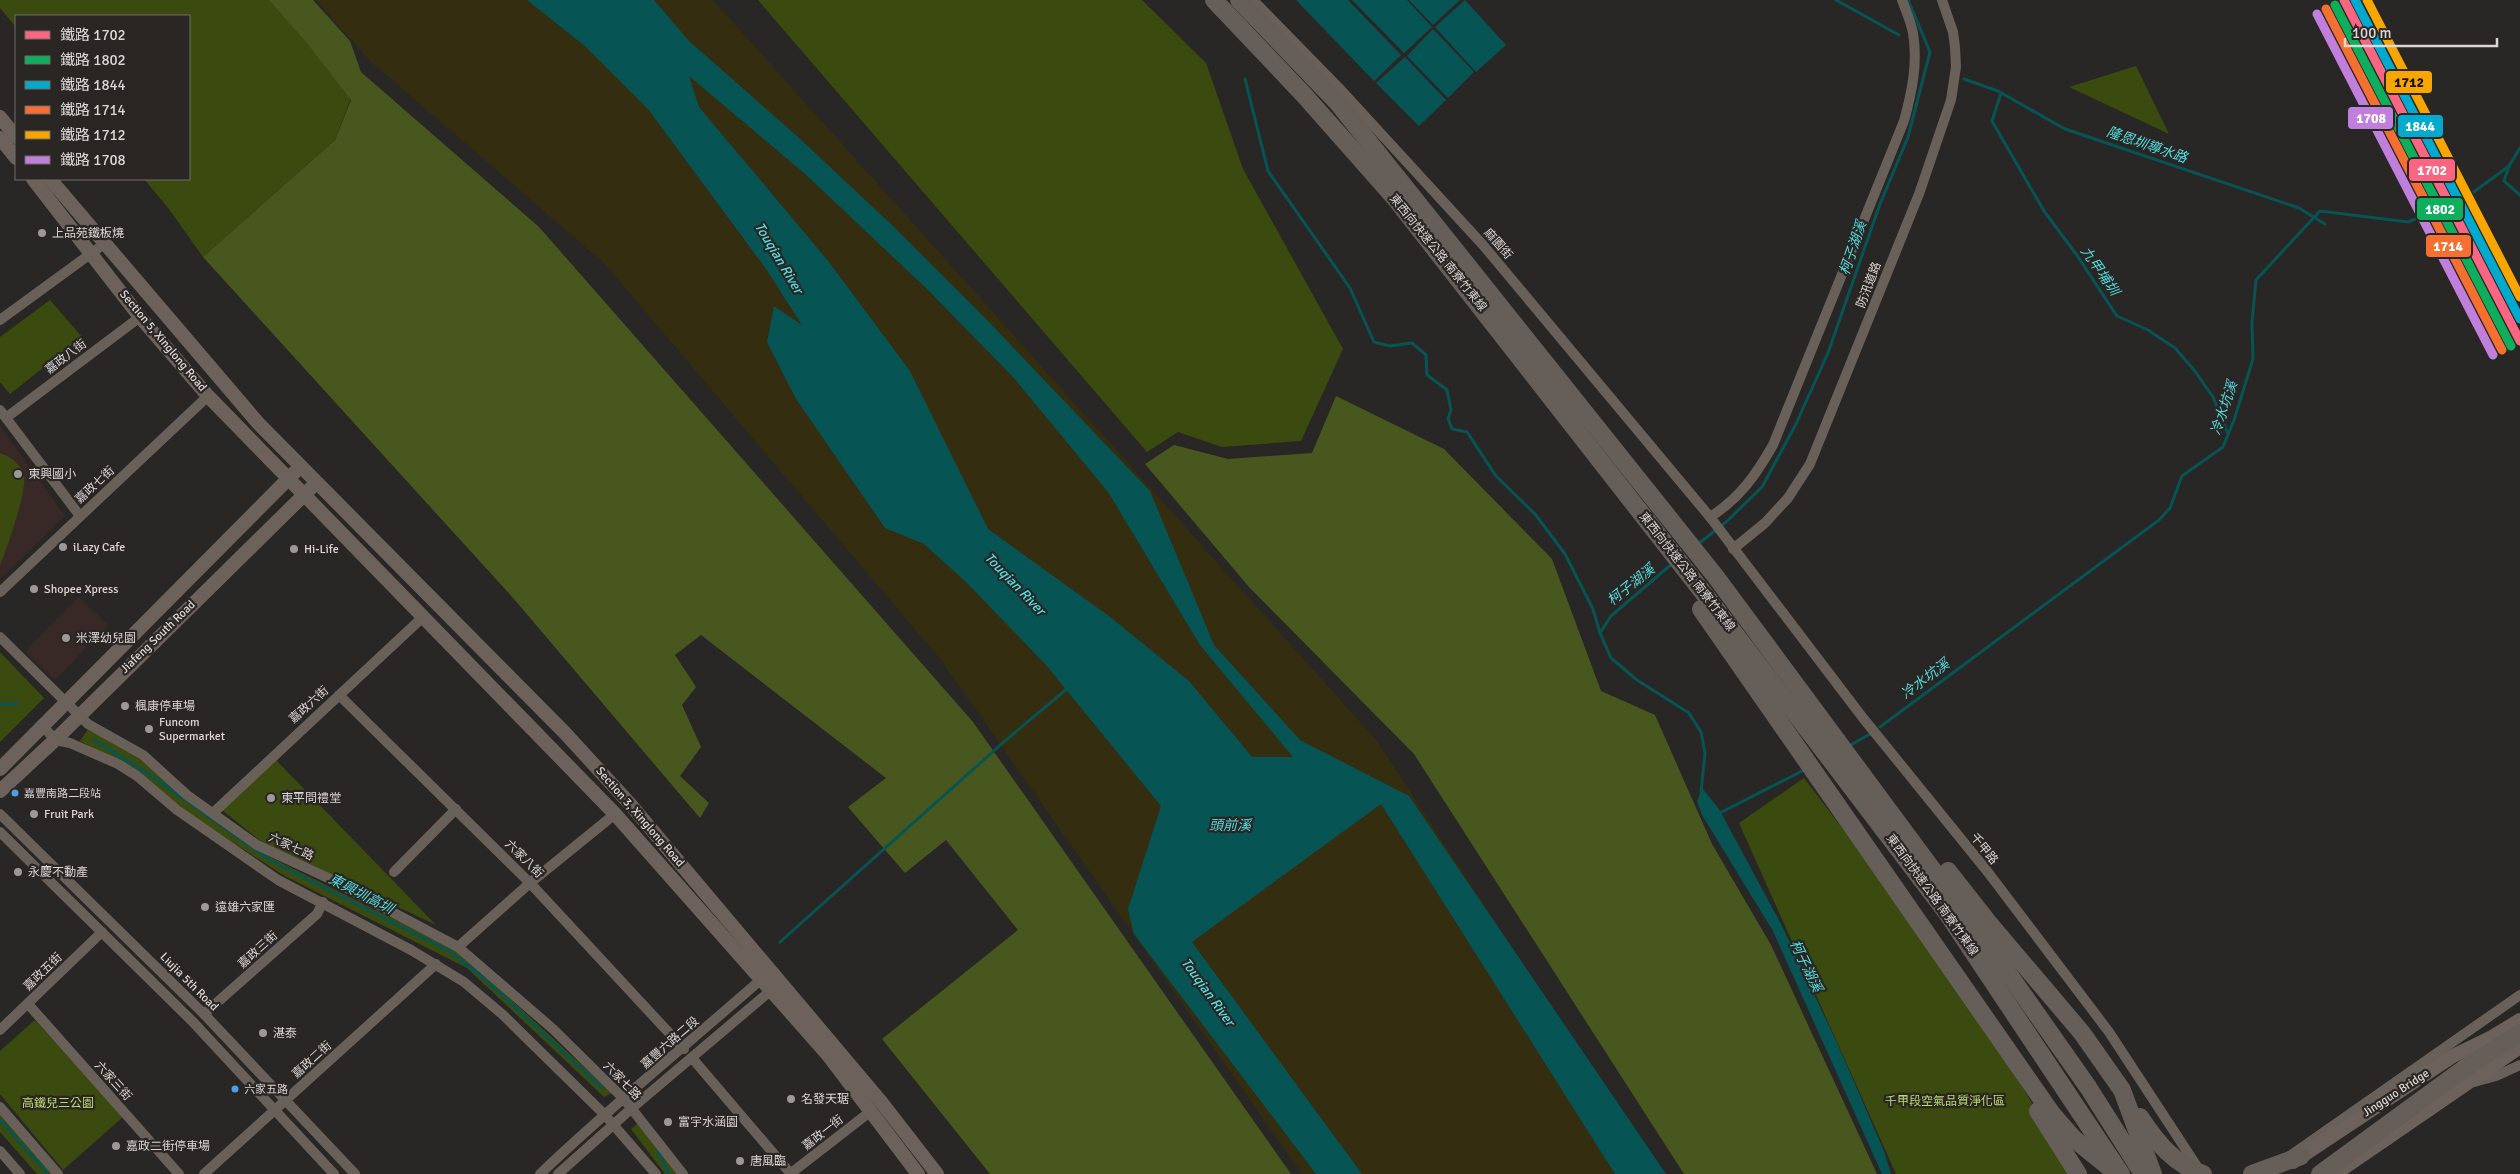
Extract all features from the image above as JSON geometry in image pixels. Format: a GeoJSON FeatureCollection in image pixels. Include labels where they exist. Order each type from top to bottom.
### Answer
{"type":"FeatureCollection","features":[{"type":"Feature","properties":{"kind":"highway","name":"東西向快速公路 南寮竹東線"},"geometry":{"type":"LineString","coordinates":[[1214,0],[1304,95],[1395,198],[1807,727],[1952,909],[2088,1087],[2143,1174]]}},
{"type":"Feature","properties":{"kind":"highway","name":"東西向快速公路 南寮竹東線"},"geometry":{"type":"LineString","coordinates":[[1239,0],[1337,102],[1716,577],[1818,713],[1952,909],[2119,1174]]}},
{"type":"Feature","properties":{"kind":"highway"},"geometry":{"type":"LineString","coordinates":[[1621,488],[1666,557],[2052,1114],[2073,1138],[2119,1174]]}},
{"type":"Feature","properties":{"kind":"highway"},"geometry":{"type":"LineString","coordinates":[[1818,713],[1879,779],[1988,922],[2082,1033],[2155,1140],[2166,1152],[2191,1170],[2203,1174]]}},
{"type":"Feature","properties":{"kind":"highway"},"geometry":{"type":"LineString","coordinates":[[1987,1021],[2010,1065],[2078,1174]]}},
{"type":"Feature","properties":{"kind":"highway"},"geometry":{"type":"LineString","coordinates":[[2320,1174],[2465,1068],[2520,1033]]}},
{"type":"Feature","properties":{"kind":"highway"},"geometry":{"type":"LineString","coordinates":[[2122,1090],[2153,1174]]}},
{"type":"Feature","properties":{"kind":"highway"},"geometry":{"type":"LineString","coordinates":[[2252,1174],[2301,1156]]}},
{"type":"Feature","properties":{"kind":"highway"},"geometry":{"type":"LineString","coordinates":[[2286,1174],[2301,1156]]}},
{"type":"Feature","properties":{"kind":"street","name":"麻園街"},"geometry":{"type":"LineString","coordinates":[[1254,0],[1339,88],[1483,245],[1710,518],[1733,549]]}},
{"type":"Feature","properties":{"kind":"street"},"geometry":{"type":"LineString","coordinates":[[1710,518],[1728,506],[1753,479],[1773,446],[1904,121],[1913,85],[1913,32],[1902,0]]}},
{"type":"Feature","properties":{"kind":"street","name":"防汛道路"},"geometry":{"type":"LineString","coordinates":[[1733,549],[1765,523],[1788,498],[1810,464],[1918,194],[1951,100],[1956,67],[1953,32],[1942,0]]}},
{"type":"Feature","properties":{"kind":"street"},"geometry":{"type":"LineString","coordinates":[[0,117],[15,136]]}},
{"type":"Feature","properties":{"kind":"street"},"geometry":{"type":"LineString","coordinates":[[0,138],[15,157]]}},
{"type":"Feature","properties":{"kind":"street","name":"Section 5, Xinglong Road"},"geometry":{"type":"LineString","coordinates":[[33,180],[92,253],[140,318],[208,396],[304,494]]}},
{"type":"Feature","properties":{"kind":"street","name":"Section 5, Xinglong Road"},"geometry":{"type":"LineString","coordinates":[[51,180],[258,423],[318,483]]}},
{"type":"Feature","properties":{"kind":"street"},"geometry":{"type":"LineString","coordinates":[[0,320],[104,244]]}},
{"type":"Feature","properties":{"kind":"street","name":"嘉政八街"},"geometry":{"type":"LineString","coordinates":[[3,413],[140,318]]}},
{"type":"Feature","properties":{"kind":"street","name":"嘉政七街"},"geometry":{"type":"LineString","coordinates":[[0,592],[208,396]]}},
{"type":"Feature","properties":{"kind":"street"},"geometry":{"type":"LineString","coordinates":[[3,413],[80,516]]}},
{"type":"Feature","properties":{"kind":"street","name":"Jiafeng South Road"},"geometry":{"type":"LineString","coordinates":[[0,769],[300,466]]}},
{"type":"Feature","properties":{"kind":"street","name":"Jiafeng South Road"},"geometry":{"type":"LineString","coordinates":[[0,791],[55,740],[78,715],[304,494],[318,483]]}},
{"type":"Feature","properties":{"kind":"street","name":"Section 3, Xinglong Road"},"geometry":{"type":"LineString","coordinates":[[318,483],[565,733],[630,804],[767,975],[882,1103],[937,1174]]}},
{"type":"Feature","properties":{"kind":"street","name":"Section 3, Xinglong Road"},"geometry":{"type":"LineString","coordinates":[[304,494],[615,814],[767,975]]}},
{"type":"Feature","properties":{"kind":"street","name":"千甲路"},"geometry":{"type":"LineString","coordinates":[[1733,549],[1862,718],[1987,871],[2109,1032],[2203,1174]]}},
{"type":"Feature","properties":{"kind":"street","name":"嘉政六街"},"geometry":{"type":"LineString","coordinates":[[213,813],[423,617]]}},
{"type":"Feature","properties":{"kind":"street","name":"六家七路"},"geometry":{"type":"LineString","coordinates":[[0,637],[88,724],[142,755],[188,795],[257,845],[328,878],[458,947],[553,1029],[624,1099],[683,1174]]}},
{"type":"Feature","properties":{"kind":"street","name":"六家八街"},"geometry":{"type":"LineString","coordinates":[[339,696],[530,883],[684,1049]]}},
{"type":"Feature","properties":{"kind":"street"},"geometry":{"type":"LineString","coordinates":[[43,726],[55,740],[70,743],[97,754],[131,772],[177,810],[278,880],[323,902],[436,964],[464,982],[502,1014],[604,1114],[656,1174]]}},
{"type":"Feature","properties":{"kind":"street"},"geometry":{"type":"LineString","coordinates":[[394,872],[456,810]]}},
{"type":"Feature","properties":{"kind":"street","name":"Liujia 5th Road"},"geometry":{"type":"LineString","coordinates":[[0,814],[204,1014],[355,1174]]}},
{"type":"Feature","properties":{"kind":"street"},"geometry":{"type":"LineString","coordinates":[[458,947],[530,883],[615,814]]}},
{"type":"Feature","properties":{"kind":"street","name":"Liujia 5th Road"},"geometry":{"type":"LineString","coordinates":[[0,832],[192,1022],[273,1111],[334,1174]]}},
{"type":"Feature","properties":{"kind":"street","name":"嘉政三街"},"geometry":{"type":"LineString","coordinates":[[204,1014],[317,914],[323,902]]}},
{"type":"Feature","properties":{"kind":"street","name":"嘉政五街"},"geometry":{"type":"LineString","coordinates":[[0,1030],[102,932]]}},
{"type":"Feature","properties":{"kind":"street","name":"嘉政二街"},"geometry":{"type":"LineString","coordinates":[[204,1174],[436,964]]}},
{"type":"Feature","properties":{"kind":"street","name":"嘉豐六路二段"},"geometry":{"type":"LineString","coordinates":[[540,1174],[604,1114],[684,1049],[767,975]]}},
{"type":"Feature","properties":{"kind":"street","name":"Section 3, Xinglong Road"},"geometry":{"type":"LineString","coordinates":[[777,987],[918,1174]]}},
{"type":"Feature","properties":{"kind":"street","name":"嘉豐六路二段"},"geometry":{"type":"LineString","coordinates":[[558,1174],[612,1124],[777,987]]}},
{"type":"Feature","properties":{"kind":"street"},"geometry":{"type":"LineString","coordinates":[[2267,1174],[2496,1012],[2514,1006],[2520,995]]}},
{"type":"Feature","properties":{"kind":"street"},"geometry":{"type":"LineString","coordinates":[[2453,1056],[2520,1002]]}},
{"type":"Feature","properties":{"kind":"street","name":"六家三街"},"geometry":{"type":"LineString","coordinates":[[28,1004],[179,1174]]}},
{"type":"Feature","properties":{"kind":"street"},"geometry":{"type":"LineString","coordinates":[[2335,1174],[2347,1169],[2419,1115],[2520,1046],[2496,1012]]}},
{"type":"Feature","properties":{"kind":"street","name":"Jingguo Bridge"},"geometry":{"type":"LineString","coordinates":[[2277,1174],[2301,1156],[2453,1056],[2492,1037],[2520,1020]]}},
{"type":"Feature","properties":{"kind":"street"},"geometry":{"type":"LineString","coordinates":[[2470,1031],[2478,1060],[2496,1076]]}},
{"type":"Feature","properties":{"kind":"street"},"geometry":{"type":"LineString","coordinates":[[692,1058],[791,1174]]}},
{"type":"Feature","properties":{"kind":"street"},"geometry":{"type":"LineString","coordinates":[[2419,1115],[2460,1094],[2520,1058]]}},
{"type":"Feature","properties":{"kind":"street"},"geometry":{"type":"LineString","coordinates":[[2335,1174],[2379,1136],[2448,1088],[2496,1076],[2520,1065]]}},
{"type":"Feature","properties":{"kind":"street"},"geometry":{"type":"LineString","coordinates":[[0,1107],[58,1174]]}},
{"type":"Feature","properties":{"kind":"street","name":"嘉政一街"},"geometry":{"type":"LineString","coordinates":[[791,1174],[871,1111]]}},
{"type":"Feature","properties":{"kind":"street"},"geometry":{"type":"LineString","coordinates":[[0,1151],[20,1174]]}},
{"type":"Feature","properties":{"kind":"shaded area","name":"東興國小"},"geometry":{"type":"Polygon","coordinates":[[[0,426],[65,516],[0,579],[0,426]]]}},
{"type":"Feature","properties":{"kind":"shaded area","name":"米澤幼兒園"},"geometry":{"type":"Polygon","coordinates":[[[78,597],[108,625],[55,680],[25,652],[78,597]]]}},
{"type":"Feature","properties":{"kind":"green space"},"geometry":{"type":"Polygon","coordinates":[[[0,0],[298,0],[361,72],[335,140],[203,257],[169,209],[145,180],[190,180],[190,15],[15,15],[15,26],[0,8],[0,0]]]}},
{"type":"Feature","properties":{"kind":"green space"},"geometry":{"type":"Polygon","coordinates":[[[269,0],[313,0],[350,41],[361,72],[539,227],[973,722],[1291,1174],[990,1174],[882,1039],[1018,930],[946,840],[905,873],[848,807],[886,778],[701,635],[675,655],[696,687],[682,705],[701,747],[680,776],[709,803],[700,818],[514,599],[203,257],[335,140],[351,100],[307,43],[269,0]]]}},
{"type":"Feature","properties":{"kind":"green space"},"geometry":{"type":"Polygon","coordinates":[[[758,0],[1142,0],[1206,63],[1243,169],[1343,349],[1301,441],[1222,447],[1178,432],[1147,452],[758,0]]]}},
{"type":"Feature","properties":{"kind":"green space"},"geometry":{"type":"Polygon","coordinates":[[[2136,66],[2169,134],[2069,87],[2136,66]]]}},
{"type":"Feature","properties":{"kind":"green space"},"geometry":{"type":"Polygon","coordinates":[[[50,300],[82,337],[10,394],[0,382],[0,337],[50,300]]]}},
{"type":"Feature","properties":{"kind":"green space"},"geometry":{"type":"Polygon","coordinates":[[[1336,396],[1444,449],[1552,559],[1601,691],[1655,715],[1712,844],[1771,945],[1877,1174],[1684,1174],[1414,754],[1249,587],[1145,464],[1174,445],[1228,459],[1312,453],[1336,396]]]}},
{"type":"Feature","properties":{"kind":"green space"},"geometry":{"type":"Polygon","coordinates":[[[0,453],[12,459],[18,465],[23,472],[24,484],[16,520],[0,565],[0,453]]]}},
{"type":"Feature","properties":{"kind":"green space"},"geometry":{"type":"Polygon","coordinates":[[[0,652],[44,698],[0,742],[0,652]]]}},
{"type":"Feature","properties":{"kind":"green space"},"geometry":{"type":"Polygon","coordinates":[[[88,729],[140,759],[194,804],[270,857],[448,946],[465,957],[612,1093],[604,1097],[467,968],[283,875],[197,819],[132,769],[80,741],[88,729]]]}},
{"type":"Feature","properties":{"kind":"green space"},"geometry":{"type":"Polygon","coordinates":[[[274,758],[436,925],[263,843],[222,810],[274,758]]]}},
{"type":"Feature","properties":{"kind":"green space","name":"千甲段空氣品質淨化區"},"geometry":{"type":"Polygon","coordinates":[[[1804,778],[1871,866],[1983,1022],[2075,1174],[1896,1174],[1739,823],[1804,778]]]}},
{"type":"Feature","properties":{"kind":"green space","name":"高鐵兒三公園"},"geometry":{"type":"Polygon","coordinates":[[[35,1020],[123,1117],[63,1170],[0,1094],[0,1051],[35,1020]]]}},
{"type":"Feature","properties":{"kind":"green space"},"geometry":{"type":"Polygon","coordinates":[[[0,1113],[55,1174],[37,1174],[0,1132],[0,1113]]]}},
{"type":"Feature","properties":{"kind":"green space"},"geometry":{"type":"Polygon","coordinates":[[[638,1123],[679,1174],[665,1174],[631,1129],[638,1123]]]}},
{"type":"Feature","properties":{"kind":"sand"},"geometry":{"type":"Polygon","coordinates":[[[316,0],[713,0],[1377,741],[1660,1174],[1302,1174],[941,660],[604,263],[370,61],[316,0]]]}},
{"type":"Feature","properties":{"kind":"water","name":"頭前溪"},"geometry":{"type":"Polygon","coordinates":[[[527,0],[654,0],[689,41],[797,136],[894,227],[988,321],[1150,491],[1214,645],[1300,740],[1409,796],[1666,1174],[1615,1174],[1381,804],[1192,942],[1362,1174],[1316,1174],[1134,934],[1128,909],[1161,806],[1046,665],[967,583],[924,544],[885,528],[796,399],[767,342],[774,306],[802,325],[766,269],[648,109],[586,47],[527,0]],[[689,76],[699,107],[829,262],[910,371],[988,529],[1109,616],[1189,681],[1252,757],[1293,757],[1200,645],[1108,492],[1013,377],[927,289],[804,173],[689,76]]]}},
{"type":"Feature","properties":{"kind":"water"},"geometry":{"type":"Polygon","coordinates":[[[1296,0],[1348,0],[1401,55],[1374,81],[1296,0]]]}},
{"type":"Feature","properties":{"kind":"water"},"geometry":{"type":"Polygon","coordinates":[[[1352,0],[1407,0],[1432,27],[1404,53],[1352,0]]]}},
{"type":"Feature","properties":{"kind":"water"},"geometry":{"type":"Polygon","coordinates":[[[1409,0],[1460,0],[1433,25],[1409,0]]]}},
{"type":"Feature","properties":{"kind":"water"},"geometry":{"type":"Polygon","coordinates":[[[1465,0],[1506,45],[1476,72],[1435,27],[1465,0]]]}},
{"type":"Feature","properties":{"kind":"water"},"geometry":{"type":"Polygon","coordinates":[[[1433,29],[1474,72],[1448,98],[1407,56],[1433,29]]]}},
{"type":"Feature","properties":{"kind":"water"},"geometry":{"type":"Polygon","coordinates":[[[1405,57],[1446,100],[1419,126],[1376,83],[1405,57]]]}},
{"type":"Feature","properties":{"kind":"water"},"geometry":{"type":"Polygon","coordinates":[[[1702,788],[1719,809],[1782,926],[1837,1043],[1884,1151],[1891,1174],[1882,1174],[1773,931],[1702,815],[1697,801],[1702,788]]]}},
{"type":"Feature","properties":{"kind":"waterway","name":"隆恩圳導水路"},"geometry":{"type":"LineString","coordinates":[[1836,0],[1899,35]]}},
{"type":"Feature","properties":{"kind":"waterway","name":"柯子湖溪"},"geometry":{"type":"LineString","coordinates":[[1698,544],[1725,523],[1762,487],[1795,426],[1828,353],[1880,204],[1908,137],[1930,52],[1908,0]]}},
{"type":"Feature","properties":{"kind":"waterway"},"geometry":{"type":"LineString","coordinates":[[1245,79],[1268,171],[1350,288],[1374,342],[1390,346],[1412,343],[1426,355],[1427,375],[1447,390],[1451,410],[1448,419],[1452,429],[1467,432],[1496,476],[1535,514],[1565,554],[1593,609],[1600,633]]}},
{"type":"Feature","properties":{"kind":"waterway","name":"隆恩圳導水路"},"geometry":{"type":"LineString","coordinates":[[1964,79],[1998,91],[2065,129],[2299,208],[2325,224]]}},
{"type":"Feature","properties":{"kind":"waterway","name":"九甲埔圳"},"geometry":{"type":"LineString","coordinates":[[2001,93],[1992,121],[2044,211],[2076,254],[2117,316],[2148,330],[2175,348],[2194,370],[2213,397],[2228,434]]}},
{"type":"Feature","properties":{"kind":"waterway","name":"冷水坑溪"},"geometry":{"type":"LineString","coordinates":[[1880,727],[2159,520],[2170,508],[2182,476],[2223,447],[2234,420],[2253,359],[2252,322],[2256,280],[2320,211],[2408,222],[2467,197],[2509,166],[2520,148]]}},
{"type":"Feature","properties":{"kind":"waterway","name":"隆恩圳導水路"},"geometry":{"type":"LineString","coordinates":[[2509,166],[2504,181],[2520,195]]}},
{"type":"Feature","properties":{"kind":"waterway","name":"柯子湖溪"},"geometry":{"type":"LineString","coordinates":[[1673,563],[1611,616],[1600,633],[1611,658],[1637,680],[1689,713],[1701,732],[1705,753],[1701,792]]}},
{"type":"Feature","properties":{"kind":"waterway"},"geometry":{"type":"LineString","coordinates":[[780,942],[1006,740],[1068,688]]}},
{"type":"Feature","properties":{"kind":"waterway","name":"東興圳高圳"},"geometry":{"type":"LineString","coordinates":[[0,704],[17,704]]}},
{"type":"Feature","properties":{"kind":"waterway","name":"冷水坑溪"},"geometry":{"type":"LineString","coordinates":[[1849,746],[1870,734]]}},
{"type":"Feature","properties":{"kind":"waterway","name":"東興圳高圳"},"geometry":{"type":"LineString","coordinates":[[94,740],[153,777],[270,860],[449,951],[479,974],[602,1088]]}},
{"type":"Feature","properties":{"kind":"waterway","name":"冷水坑溪"},"geometry":{"type":"LineString","coordinates":[[1718,814],[1806,769]]}},
{"type":"Feature","properties":{"kind":"waterway"},"geometry":{"type":"LineString","coordinates":[[0,1120],[48,1174]]}},
{"type":"Feature","properties":{"kind":"waterway","name":"東興圳高圳"},"geometry":{"type":"LineString","coordinates":[[658,1152],[669,1174]]}},
{"type":"Feature","properties":{"kind":"rail line","name":"1702"},"geometry":{"type":"LineString","coordinates":[[2344,0],[2520,341]]}},
{"type":"Feature","properties":{"kind":"rail line","name":"1844"},"geometry":{"type":"LineString","coordinates":[[2355,0],[2520,319]]}},
{"type":"Feature","properties":{"kind":"rail line","name":"1712"},"geometry":{"type":"LineString","coordinates":[[2367,0],[2520,297]]}},
{"type":"Feature","properties":{"kind":"rail line","name":"1802"},"geometry":{"type":"LineString","coordinates":[[2335,5],[2511,346]]}},
{"type":"Feature","properties":{"kind":"rail line","name":"1714"},"geometry":{"type":"LineString","coordinates":[[2326,9],[2502,350]]}},
{"type":"Feature","properties":{"kind":"rail line","name":"1708"},"geometry":{"type":"LineString","coordinates":[[2317,14],[2493,355]]}},
{"type":"Feature","properties":{"kind":"place","name":"上品苑鐵板燒"},"geometry":{"type":"Point","coordinates":[42,233]}},
{"type":"Feature","properties":{"kind":"place","name":"東興國小"},"geometry":{"type":"Point","coordinates":[18,474]}},
{"type":"Feature","properties":{"kind":"place","name":"iLazy Cafe"},"geometry":{"type":"Point","coordinates":[63,547]}},
{"type":"Feature","properties":{"kind":"place","name":"Hi-Life"},"geometry":{"type":"Point","coordinates":[294,549]}},
{"type":"Feature","properties":{"kind":"place","name":"Shopee Xpress"},"geometry":{"type":"Point","coordinates":[34,589]}},
{"type":"Feature","properties":{"kind":"place","name":"米澤幼兒園"},"geometry":{"type":"Point","coordinates":[66,638]}},
{"type":"Feature","properties":{"kind":"place","name":"楓康停車場"},"geometry":{"type":"Point","coordinates":[125,706]}},
{"type":"Feature","properties":{"kind":"place","name":"Funcom Supermarket"},"geometry":{"type":"Point","coordinates":[149,729]}},
{"type":"Feature","properties":{"kind":"place","name":"嘉豐南路二段站"},"geometry":{"type":"Point","coordinates":[15,793]}},
{"type":"Feature","properties":{"kind":"place","name":"東平問禮堂"},"geometry":{"type":"Point","coordinates":[271,798]}},
{"type":"Feature","properties":{"kind":"place","name":"Fruit Park"},"geometry":{"type":"Point","coordinates":[34,814]}},
{"type":"Feature","properties":{"kind":"place","name":"永慶不動產"},"geometry":{"type":"Point","coordinates":[18,872]}},
{"type":"Feature","properties":{"kind":"place","name":"遠雄六家匯"},"geometry":{"type":"Point","coordinates":[205,907]}},
{"type":"Feature","properties":{"kind":"place","name":"湛泰"},"geometry":{"type":"Point","coordinates":[263,1033]}},
{"type":"Feature","properties":{"kind":"place","name":"六家五路"},"geometry":{"type":"Point","coordinates":[235,1089]}},
{"type":"Feature","properties":{"kind":"place","name":"名發天琚"},"geometry":{"type":"Point","coordinates":[791,1099]}},
{"type":"Feature","properties":{"kind":"place","name":"富宇水涵園"},"geometry":{"type":"Point","coordinates":[668,1122]}},
{"type":"Feature","properties":{"kind":"place","name":"嘉政二街停車場"},"geometry":{"type":"Point","coordinates":[116,1146]}},
{"type":"Feature","properties":{"kind":"place","name":"唐風臨"},"geometry":{"type":"Point","coordinates":[740,1161]}},
{"type":"Feature","properties":{"kind":"water label","name":"Touqian River"},"geometry":{"type":"Point","coordinates":[779,258]}},
{"type":"Feature","properties":{"kind":"water label","name":"Touqian River"},"geometry":{"type":"Point","coordinates":[1015,584]}},
{"type":"Feature","properties":{"kind":"water label","name":"Touqian River"},"geometry":{"type":"Point","coordinates":[1208,992]}}]}
